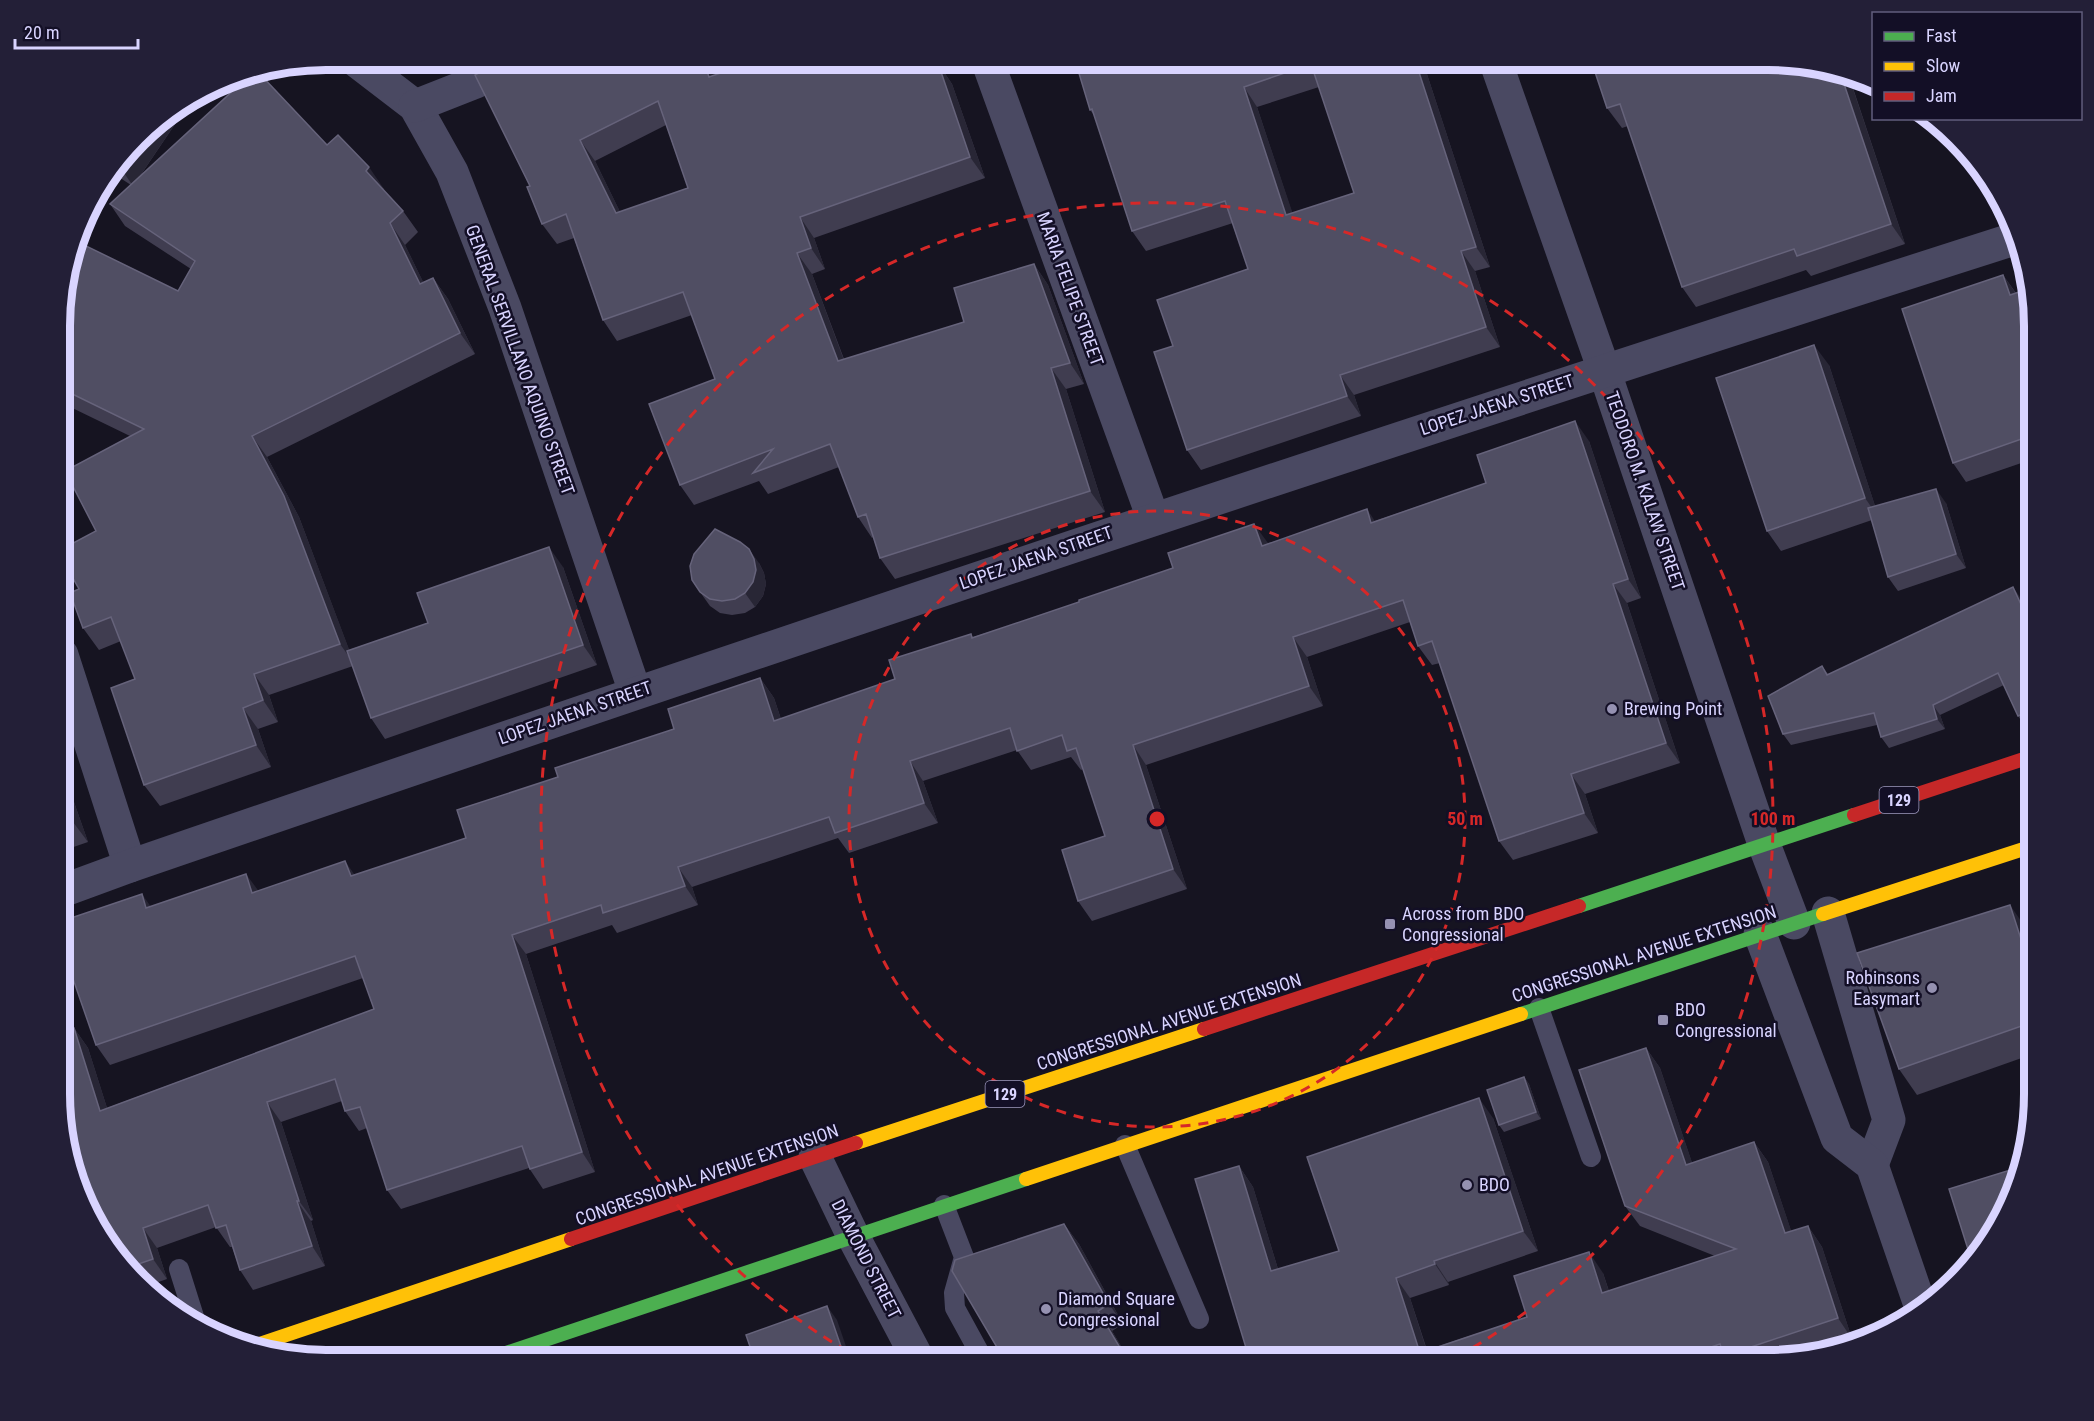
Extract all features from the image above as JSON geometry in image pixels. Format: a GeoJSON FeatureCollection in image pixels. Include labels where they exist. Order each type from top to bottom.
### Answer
{"type":"FeatureCollection","features":[{"type":"Feature","properties":{"kind":"main road","name":"CONGRESSIONAL AVENUE EXTENSION"},"geometry":{"type":"LineString","coordinates":[[263,1343],[815,1157],[2024,759]]}},
{"type":"Feature","properties":{"kind":"main road","name":"CONGRESSIONAL AVENUE EXTENSION"},"geometry":{"type":"LineString","coordinates":[[509,1351],[1760,934],[2024,849]]}},
{"type":"Feature","properties":{"kind":"street","name":"GENERAL SERVILLANO AQUINO STREET"},"geometry":{"type":"LineString","coordinates":[[368,70],[415,106],[452,172],[505,308],[635,692]]}},
{"type":"Feature","properties":{"kind":"street"},"geometry":{"type":"LineString","coordinates":[[415,106],[476,82],[497,70]]}},
{"type":"Feature","properties":{"kind":"street","name":"MARIA FELIPE STREET"},"geometry":{"type":"LineString","coordinates":[[991,70],[1153,518]]}},
{"type":"Feature","properties":{"kind":"street","name":"TEODORO M. KALAW STREET"},"geometry":{"type":"LineString","coordinates":[[1498,70],[1604,370],[1764,844],[1794,923]]}},
{"type":"Feature","properties":{"kind":"street","name":"LOPEZ JAENA STREET"},"geometry":{"type":"LineString","coordinates":[[70,888],[635,692],[1153,518],[2008,240]]}},
{"type":"Feature","properties":{"kind":"street"},"geometry":{"type":"LineString","coordinates":[[70,680],[130,866]]}},
{"type":"Feature","properties":{"kind":"street"},"geometry":{"type":"LineString","coordinates":[[1828,913],[1889,1120],[1872,1165]]}},
{"type":"Feature","properties":{"kind":"street"},"geometry":{"type":"LineString","coordinates":[[1760,934],[1837,1138],[1872,1165],[1919,1301]]}},
{"type":"Feature","properties":{"kind":"street","name":"DIAMOND STREET"},"geometry":{"type":"LineString","coordinates":[[815,1157],[853,1236],[914,1351]]}},
{"type":"Feature","properties":{"kind":"lane"},"geometry":{"type":"LineString","coordinates":[[1539,1008],[1591,1157]]}},
{"type":"Feature","properties":{"kind":"lane"},"geometry":{"type":"LineString","coordinates":[[1125,1145],[1199,1318]]}},
{"type":"Feature","properties":{"kind":"lane"},"geometry":{"type":"LineString","coordinates":[[944,1205],[964,1257],[954,1293],[955,1308],[979,1351]]}},
{"type":"Feature","properties":{"kind":"lane"},"geometry":{"type":"LineString","coordinates":[[179,1269],[193,1313]]}},
{"type":"Feature","properties":{"kind":"building"},"geometry":{"type":"Polygon","coordinates":[[[484,70],[707,70],[709,77],[729,70],[940,70],[970,157],[800,217],[811,248],[797,253],[838,361],[964,322],[954,288],[1034,264],[1070,363],[1051,368],[1090,491],[880,558],[866,514],[858,517],[830,444],[753,473],[773,449],[680,485],[649,404],[715,379],[683,292],[603,320],[566,214],[542,224],[527,187],[530,186],[475,75],[484,70]],[[658,101],[580,140],[616,213],[688,188],[658,101]]]}},
{"type":"Feature","properties":{"kind":"building"},"geometry":{"type":"Polygon","coordinates":[[[1078,70],[1294,70],[1244,87],[1286,215],[1354,193],[1313,70],[1418,70],[1476,247],[1461,251],[1486,327],[1340,375],[1347,396],[1187,450],[1154,352],[1173,346],[1157,300],[1248,269],[1225,201],[1132,231],[1092,109],[1090,110],[1078,70]]]}},
{"type":"Feature","properties":{"kind":"building"},"geometry":{"type":"Polygon","coordinates":[[[1594,70],[1768,70],[1817,75],[1843,82],[1891,224],[1797,256],[1794,249],[1682,287],[1620,104],[1607,108],[1594,70]]]}},
{"type":"Feature","properties":{"kind":"building"},"geometry":{"type":"Polygon","coordinates":[[[264,78],[327,145],[338,135],[369,167],[366,171],[403,211],[390,223],[420,284],[433,278],[460,333],[252,436],[284,496],[340,644],[254,674],[263,700],[243,708],[256,745],[144,785],[111,688],[135,679],[111,617],[83,628],[70,593],[79,589],[70,573],[70,545],[96,531],[70,481],[70,468],[144,429],[70,393],[71,310],[75,277],[84,245],[178,291],[195,261],[110,204],[237,87],[264,78]]]}},
{"type":"Feature","properties":{"kind":"building"},"geometry":{"type":"Polygon","coordinates":[[[2003,275],[2010,295],[2021,291],[2024,326],[2024,438],[1953,463],[1902,309],[2003,275]]]}},
{"type":"Feature","properties":{"kind":"building"},"geometry":{"type":"Polygon","coordinates":[[[1814,345],[1865,498],[1767,531],[1716,378],[1814,345]]]}},
{"type":"Feature","properties":{"kind":"building"},"geometry":{"type":"Polygon","coordinates":[[[1575,421],[1628,579],[1613,584],[1666,743],[1571,774],[1584,813],[1499,841],[1432,641],[1418,646],[1403,600],[1293,637],[1309,686],[1133,745],[1173,869],[1078,901],[1062,850],[1105,836],[1076,748],[1067,751],[1062,735],[1017,751],[1010,728],[910,761],[924,803],[835,833],[829,817],[678,867],[685,886],[603,913],[601,905],[512,935],[582,1152],[530,1169],[522,1146],[387,1190],[360,1107],[345,1111],[335,1079],[267,1102],[312,1246],[240,1270],[226,1225],[216,1228],[208,1205],[143,1228],[153,1259],[136,1265],[105,1223],[84,1177],[75,1144],[70,1094],[70,1029],[74,1028],[100,1111],[374,1009],[355,956],[96,1045],[70,970],[70,918],[142,894],[146,908],[246,874],[252,893],[345,861],[351,876],[466,838],[457,810],[558,777],[555,768],[674,729],[668,709],[760,678],[774,721],[895,679],[889,660],[971,634],[972,638],[1173,568],[1168,553],[1254,524],[1262,546],[1367,509],[1371,523],[1486,483],[1477,455],[1575,421]]]}},
{"type":"Feature","properties":{"kind":"building"},"geometry":{"type":"Polygon","coordinates":[[[1936,489],[1956,554],[1888,577],[1868,508],[1936,489]]]}},
{"type":"Feature","properties":{"kind":"building"},"geometry":{"type":"Polygon","coordinates":[[[715,529],[740,542],[749,549],[754,559],[756,570],[753,582],[745,593],[735,599],[722,601],[710,599],[700,592],[692,580],[690,566],[694,554],[715,529]]]}},
{"type":"Feature","properties":{"kind":"building"},"geometry":{"type":"Polygon","coordinates":[[[549,547],[583,645],[371,718],[347,651],[428,623],[417,593],[549,547]]]}},
{"type":"Feature","properties":{"kind":"building"},"geometry":{"type":"Polygon","coordinates":[[[2013,587],[2024,611],[2024,713],[2018,716],[1998,673],[1933,705],[1937,719],[1881,737],[1874,713],[1783,734],[1768,696],[1822,666],[1827,675],[2013,587]]]}},
{"type":"Feature","properties":{"kind":"building"},"geometry":{"type":"Polygon","coordinates":[[[2010,905],[2024,948],[2024,1025],[1899,1069],[1857,953],[2010,905]]]}},
{"type":"Feature","properties":{"kind":"building"},"geometry":{"type":"Polygon","coordinates":[[[1646,1048],[1686,1165],[1754,1142],[1785,1233],[1808,1226],[1838,1318],[1739,1351],[1722,1351],[1720,1344],[1699,1351],[1426,1351],[1527,1317],[1514,1276],[1589,1252],[1602,1293],[1736,1249],[1625,1206],[1579,1070],[1646,1048]]]}},
{"type":"Feature","properties":{"kind":"building"},"geometry":{"type":"Polygon","coordinates":[[[1524,1077],[1536,1112],[1499,1125],[1487,1090],[1524,1077]]]}},
{"type":"Feature","properties":{"kind":"building"},"geometry":{"type":"Polygon","coordinates":[[[1479,1098],[1523,1231],[1434,1261],[1435,1264],[1396,1278],[1419,1351],[1247,1351],[1195,1179],[1239,1166],[1271,1271],[1339,1251],[1307,1157],[1479,1098]]]}},
{"type":"Feature","properties":{"kind":"building"},"geometry":{"type":"Polygon","coordinates":[[[2012,1169],[1997,1208],[1969,1252],[1949,1189],[2012,1169]]]}},
{"type":"Feature","properties":{"kind":"building","name":"Diamond Square Congressional"},"geometry":{"type":"Polygon","coordinates":[[[1064,1224],[1109,1304],[1098,1311],[1122,1351],[999,1351],[952,1271],[955,1260],[1064,1224]]]}},
{"type":"Feature","properties":{"kind":"building"},"geometry":{"type":"Polygon","coordinates":[[[827,1306],[843,1351],[752,1351],[746,1335],[827,1306]]]}},
{"type":"Feature","properties":{"kind":"traffic: fast"},"geometry":{"type":"LineString","coordinates":[[1579,906],[1854,815]]}},
{"type":"Feature","properties":{"kind":"traffic: fast"},"geometry":{"type":"LineString","coordinates":[[1521,1014],[1823,914]]}},
{"type":"Feature","properties":{"kind":"traffic: fast"},"geometry":{"type":"LineString","coordinates":[[512,1351],[1026,1179]]}},
{"type":"Feature","properties":{"kind":"traffic: slow"},"geometry":{"type":"LineString","coordinates":[[1823,914],[2024,849]]}},
{"type":"Feature","properties":{"kind":"traffic: slow"},"geometry":{"type":"LineString","coordinates":[[1026,1179],[1521,1014]]}},
{"type":"Feature","properties":{"kind":"traffic: slow"},"geometry":{"type":"LineString","coordinates":[[856,1143],[1204,1029]]}},
{"type":"Feature","properties":{"kind":"traffic: slow"},"geometry":{"type":"LineString","coordinates":[[263,1343],[571,1239]]}},
{"type":"Feature","properties":{"kind":"traffic: jam"},"geometry":{"type":"LineString","coordinates":[[1854,815],[2024,759]]}},
{"type":"Feature","properties":{"kind":"traffic: jam"},"geometry":{"type":"LineString","coordinates":[[1204,1029],[1579,906]]}},
{"type":"Feature","properties":{"kind":"traffic: jam"},"geometry":{"type":"LineString","coordinates":[[571,1239],[856,1143]]}},
{"type":"Feature","properties":{"kind":"place","name":"Brewing Point"},"geometry":{"type":"Point","coordinates":[1612,709]}},
{"type":"Feature","properties":{"kind":"place","name":"Across from BDO Congressional"},"geometry":{"type":"Point","coordinates":[1390,924]}},
{"type":"Feature","properties":{"kind":"place","name":"Robinsons Easymart"},"geometry":{"type":"Point","coordinates":[1932,988]}},
{"type":"Feature","properties":{"kind":"place","name":"BDO Congressional"},"geometry":{"type":"Point","coordinates":[1663,1020]}},
{"type":"Feature","properties":{"kind":"place","name":"BDO"},"geometry":{"type":"Point","coordinates":[1467,1185]}},
{"type":"Feature","properties":{"kind":"place","name":"Diamond Square Congressional"},"geometry":{"type":"Point","coordinates":[1046,1309]}}]}
